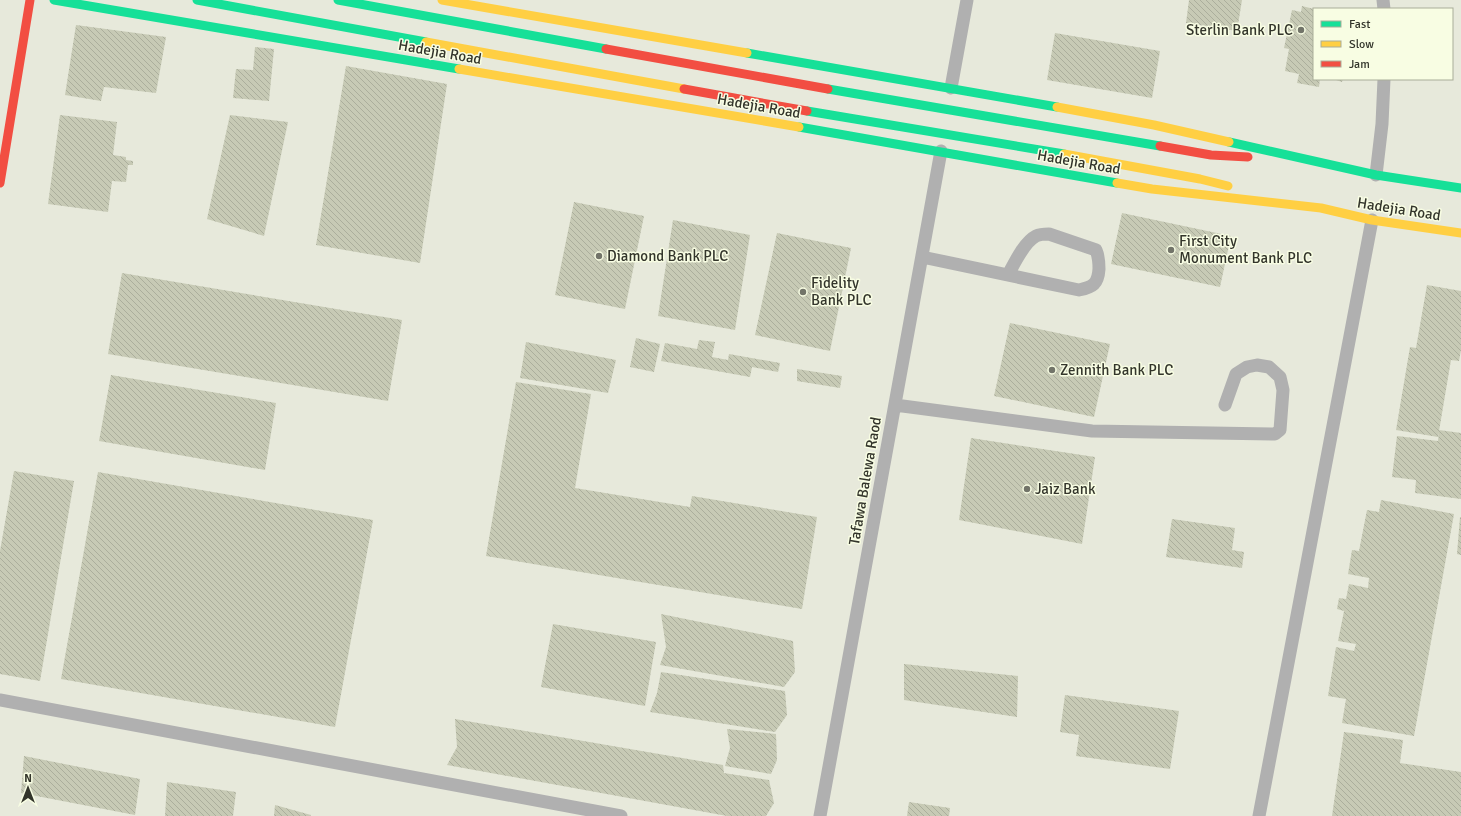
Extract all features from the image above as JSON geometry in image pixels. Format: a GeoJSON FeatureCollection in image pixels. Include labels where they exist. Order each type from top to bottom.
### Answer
{"type":"FeatureCollection","features":[{"type":"Feature","properties":{"kind":"main road"},"geometry":{"type":"LineString","coordinates":[[0,183],[30,0]]}},
{"type":"Feature","properties":{"kind":"main road","name":"Hadejia Road"},"geometry":{"type":"LineString","coordinates":[[54,0],[941,151],[1152,189],[1321,208],[1372,220],[1461,233]]}},
{"type":"Feature","properties":{"kind":"main road"},"geometry":{"type":"LineString","coordinates":[[197,0],[860,121],[1097,159],[1200,179],[1321,208]]}},
{"type":"Feature","properties":{"kind":"main road"},"geometry":{"type":"LineString","coordinates":[[338,0],[865,96],[1101,135],[1210,155],[1317,162]]}},
{"type":"Feature","properties":{"kind":"main road","name":"Hadejia Road"},"geometry":{"type":"LineString","coordinates":[[442,0],[511,6],[1154,125],[1376,175],[1461,188]]}},
{"type":"Feature","properties":{"kind":"lane"},"geometry":{"type":"LineString","coordinates":[[951,88],[967,0]]}},
{"type":"Feature","properties":{"kind":"lane"},"geometry":{"type":"LineString","coordinates":[[1376,175],[1382,124],[1384,80]]}},
{"type":"Feature","properties":{"kind":"lane","name":"Tafawa Balewa Raod"},"geometry":{"type":"LineString","coordinates":[[820,816],[941,151]]}},
{"type":"Feature","properties":{"kind":"lane"},"geometry":{"type":"LineString","coordinates":[[1259,816],[1372,220]]}},
{"type":"Feature","properties":{"kind":"lane"},"geometry":{"type":"LineString","coordinates":[[922,257],[1008,275],[1080,290],[1089,288],[1099,277],[1099,258],[1096,250],[1049,234],[1042,234],[1036,236],[1028,242],[1008,275]]}},
{"type":"Feature","properties":{"kind":"lane"},"geometry":{"type":"LineString","coordinates":[[895,405],[1092,431],[1275,434],[1280,430],[1283,390],[1280,377],[1269,366],[1257,365],[1247,367],[1236,374],[1225,405]]}},
{"type":"Feature","properties":{"kind":"lane"},"geometry":{"type":"LineString","coordinates":[[0,700],[621,816]]}},
{"type":"Feature","properties":{"kind":"building"},"geometry":{"type":"Polygon","coordinates":[[[1189,0],[1242,0],[1237,31],[1186,23],[1189,0]]]}},
{"type":"Feature","properties":{"kind":"building","name":"Sterlin Bank PLC"},"geometry":{"type":"Polygon","coordinates":[[[1302,6],[1313,9],[1313,80],[1320,80],[1319,87],[1297,83],[1299,74],[1285,71],[1289,49],[1284,48],[1292,10],[1301,12],[1302,6]]]}},
{"type":"Feature","properties":{"kind":"building"},"geometry":{"type":"Polygon","coordinates":[[[76,25],[166,37],[156,93],[104,87],[101,101],[65,95],[76,25]]]}},
{"type":"Feature","properties":{"kind":"building"},"geometry":{"type":"Polygon","coordinates":[[[1055,33],[1160,51],[1152,98],[1047,80],[1055,33]]]}},
{"type":"Feature","properties":{"kind":"building"},"geometry":{"type":"Polygon","coordinates":[[[255,47],[274,49],[269,101],[233,98],[236,69],[253,70],[255,47]]]}},
{"type":"Feature","properties":{"kind":"building"},"geometry":{"type":"Polygon","coordinates":[[[346,66],[447,84],[420,263],[316,245],[346,66]]]}},
{"type":"Feature","properties":{"kind":"building"},"geometry":{"type":"Polygon","coordinates":[[[60,115],[117,122],[113,155],[126,157],[126,160],[133,161],[133,165],[128,165],[126,182],[112,181],[108,212],[48,204],[60,115]]]}},
{"type":"Feature","properties":{"kind":"building"},"geometry":{"type":"Polygon","coordinates":[[[230,115],[288,122],[264,236],[207,219],[230,115]]]}},
{"type":"Feature","properties":{"kind":"building","name":"Diamond Bank PLC"},"geometry":{"type":"Polygon","coordinates":[[[574,202],[644,216],[625,309],[555,295],[574,202]]]}},
{"type":"Feature","properties":{"kind":"building","name":"First City Monument Bank PLC"},"geometry":{"type":"Polygon","coordinates":[[[1122,213],[1231,236],[1220,287],[1111,264],[1122,213]]]}},
{"type":"Feature","properties":{"kind":"building"},"geometry":{"type":"Polygon","coordinates":[[[673,220],[750,235],[735,330],[658,316],[673,220]]]}},
{"type":"Feature","properties":{"kind":"building","name":"Fidelity Bank PLC"},"geometry":{"type":"Polygon","coordinates":[[[777,233],[851,248],[830,351],[755,335],[777,233]]]}},
{"type":"Feature","properties":{"kind":"building"},"geometry":{"type":"Polygon","coordinates":[[[122,273],[402,320],[388,401],[108,354],[122,273]]]}},
{"type":"Feature","properties":{"kind":"building"},"geometry":{"type":"Polygon","coordinates":[[[1427,285],[1461,291],[1461,350],[1459,361],[1451,360],[1438,437],[1396,430],[1410,347],[1416,348],[1427,285]]]}},
{"type":"Feature","properties":{"kind":"building","name":"Zennith Bank PLC"},"geometry":{"type":"Polygon","coordinates":[[[1010,323],[1110,344],[1094,417],[994,396],[1010,323]]]}},
{"type":"Feature","properties":{"kind":"building"},"geometry":{"type":"Polygon","coordinates":[[[636,338],[660,344],[654,372],[630,367],[636,338]]]}},
{"type":"Feature","properties":{"kind":"building"},"geometry":{"type":"Polygon","coordinates":[[[699,340],[715,342],[712,357],[728,360],[729,354],[780,363],[778,372],[752,367],[750,377],[661,361],[665,343],[697,349],[699,340]]]}},
{"type":"Feature","properties":{"kind":"building"},"geometry":{"type":"Polygon","coordinates":[[[526,342],[616,360],[608,393],[520,378],[526,342]]]}},
{"type":"Feature","properties":{"kind":"building"},"geometry":{"type":"Polygon","coordinates":[[[797,369],[842,376],[840,388],[797,381],[797,369]]]}},
{"type":"Feature","properties":{"kind":"building"},"geometry":{"type":"Polygon","coordinates":[[[111,375],[276,403],[265,470],[99,441],[111,375]]]}},
{"type":"Feature","properties":{"kind":"building"},"geometry":{"type":"Polygon","coordinates":[[[516,382],[591,394],[575,488],[690,507],[692,496],[817,517],[802,609],[486,556],[516,382]]]}},
{"type":"Feature","properties":{"kind":"building"},"geometry":{"type":"Polygon","coordinates":[[[1439,430],[1461,433],[1461,499],[1415,493],[1416,480],[1392,477],[1397,436],[1438,441],[1439,430]]]}},
{"type":"Feature","properties":{"kind":"building","name":"Jaiz Bank"},"geometry":{"type":"Polygon","coordinates":[[[971,438],[1095,457],[1082,544],[959,520],[971,438]]]}},
{"type":"Feature","properties":{"kind":"building"},"geometry":{"type":"Polygon","coordinates":[[[14,471],[74,481],[40,681],[0,674],[0,551],[14,471]]]}},
{"type":"Feature","properties":{"kind":"building"},"geometry":{"type":"Polygon","coordinates":[[[98,472],[373,520],[335,727],[61,679],[98,472]]]}},
{"type":"Feature","properties":{"kind":"building"},"geometry":{"type":"Polygon","coordinates":[[[1381,500],[1454,514],[1414,736],[1342,723],[1346,699],[1328,696],[1336,647],[1354,651],[1356,644],[1338,641],[1344,611],[1337,609],[1339,598],[1346,599],[1349,584],[1368,588],[1369,578],[1348,574],[1352,550],[1359,551],[1367,510],[1379,512],[1381,500]]]}},
{"type":"Feature","properties":{"kind":"building"},"geometry":{"type":"Polygon","coordinates":[[[1461,517],[1461,555],[1457,554],[1461,517]]]}},
{"type":"Feature","properties":{"kind":"building"},"geometry":{"type":"Polygon","coordinates":[[[1172,519],[1235,528],[1232,550],[1244,552],[1242,568],[1166,557],[1172,519]]]}},
{"type":"Feature","properties":{"kind":"building"},"geometry":{"type":"Polygon","coordinates":[[[661,614],[793,641],[795,672],[784,687],[660,665],[666,647],[661,614]]]}},
{"type":"Feature","properties":{"kind":"building"},"geometry":{"type":"Polygon","coordinates":[[[553,624],[656,642],[645,706],[541,687],[553,624]]]}},
{"type":"Feature","properties":{"kind":"building"},"geometry":{"type":"Polygon","coordinates":[[[904,664],[1018,676],[1017,717],[904,700],[904,664]]]}},
{"type":"Feature","properties":{"kind":"building"},"geometry":{"type":"Polygon","coordinates":[[[661,672],[785,691],[787,715],[775,732],[650,712],[657,693],[661,672]]]}},
{"type":"Feature","properties":{"kind":"building"},"geometry":{"type":"Polygon","coordinates":[[[1065,695],[1179,711],[1170,769],[1076,756],[1079,735],[1060,732],[1065,695]]]}},
{"type":"Feature","properties":{"kind":"building"},"geometry":{"type":"Polygon","coordinates":[[[455,719],[723,765],[724,773],[769,780],[774,803],[766,816],[727,816],[447,765],[457,747],[455,719]]]}},
{"type":"Feature","properties":{"kind":"building"},"geometry":{"type":"Polygon","coordinates":[[[727,729],[776,734],[777,760],[771,774],[725,766],[730,748],[727,729]]]}},
{"type":"Feature","properties":{"kind":"building"},"geometry":{"type":"Polygon","coordinates":[[[1344,732],[1403,740],[1400,763],[1461,772],[1461,816],[1332,816],[1344,732]]]}},
{"type":"Feature","properties":{"kind":"building"},"geometry":{"type":"Polygon","coordinates":[[[24,756],[140,779],[135,815],[21,793],[24,756]]]}},
{"type":"Feature","properties":{"kind":"building"},"geometry":{"type":"Polygon","coordinates":[[[167,782],[236,792],[233,816],[165,816],[167,782]]]}},
{"type":"Feature","properties":{"kind":"building"},"geometry":{"type":"Polygon","coordinates":[[[909,802],[950,808],[949,816],[907,816],[909,802]]]}},
{"type":"Feature","properties":{"kind":"building"},"geometry":{"type":"Polygon","coordinates":[[[275,805],[311,815],[311,816],[274,816],[275,805]]]}},
{"type":"Feature","properties":{"kind":"traffic: fast"},"geometry":{"type":"LineString","coordinates":[[54,0],[459,69]]}},
{"type":"Feature","properties":{"kind":"traffic: fast"},"geometry":{"type":"LineString","coordinates":[[197,0],[426,42]]}},
{"type":"Feature","properties":{"kind":"traffic: fast"},"geometry":{"type":"LineString","coordinates":[[338,0],[606,49]]}},
{"type":"Feature","properties":{"kind":"traffic: fast"},"geometry":{"type":"LineString","coordinates":[[747,53],[1057,107]]}},
{"type":"Feature","properties":{"kind":"traffic: fast"},"geometry":{"type":"LineString","coordinates":[[828,89],[1160,146]]}},
{"type":"Feature","properties":{"kind":"traffic: fast"},"geometry":{"type":"LineString","coordinates":[[807,111],[1064,154]]}},
{"type":"Feature","properties":{"kind":"traffic: fast"},"geometry":{"type":"LineString","coordinates":[[799,127],[1117,183]]}},
{"type":"Feature","properties":{"kind":"traffic: fast"},"geometry":{"type":"LineString","coordinates":[[1229,142],[1376,175],[1461,188]]}},
{"type":"Feature","properties":{"kind":"traffic: slow"},"geometry":{"type":"LineString","coordinates":[[442,0],[747,53]]}},
{"type":"Feature","properties":{"kind":"traffic: slow"},"geometry":{"type":"LineString","coordinates":[[426,42],[684,89]]}},
{"type":"Feature","properties":{"kind":"traffic: slow"},"geometry":{"type":"LineString","coordinates":[[459,69],[799,127]]}},
{"type":"Feature","properties":{"kind":"traffic: slow"},"geometry":{"type":"LineString","coordinates":[[1057,107],[1154,125],[1229,142]]}},
{"type":"Feature","properties":{"kind":"traffic: slow"},"geometry":{"type":"LineString","coordinates":[[1064,154],[1200,179],[1228,186]]}},
{"type":"Feature","properties":{"kind":"traffic: slow"},"geometry":{"type":"LineString","coordinates":[[1117,183],[1152,189],[1321,208],[1372,220],[1461,233]]}},
{"type":"Feature","properties":{"kind":"traffic: jam"},"geometry":{"type":"LineString","coordinates":[[0,183],[30,0]]}},
{"type":"Feature","properties":{"kind":"traffic: jam"},"geometry":{"type":"LineString","coordinates":[[606,49],[828,89]]}},
{"type":"Feature","properties":{"kind":"traffic: jam"},"geometry":{"type":"LineString","coordinates":[[684,89],[807,111]]}},
{"type":"Feature","properties":{"kind":"traffic: jam"},"geometry":{"type":"LineString","coordinates":[[1160,146],[1211,155],[1248,157]]}},
{"type":"Feature","properties":{"kind":"place","name":"Sterlin Bank PLC"},"geometry":{"type":"Point","coordinates":[1301,30]}},
{"type":"Feature","properties":{"kind":"place","name":"First City Monument Bank PLC"},"geometry":{"type":"Point","coordinates":[1171,250]}},
{"type":"Feature","properties":{"kind":"place","name":"Diamond Bank PLC"},"geometry":{"type":"Point","coordinates":[599,256]}},
{"type":"Feature","properties":{"kind":"place","name":"Fidelity Bank PLC"},"geometry":{"type":"Point","coordinates":[803,292]}},
{"type":"Feature","properties":{"kind":"place","name":"Zennith Bank PLC"},"geometry":{"type":"Point","coordinates":[1052,370]}},
{"type":"Feature","properties":{"kind":"place","name":"Jaiz Bank"},"geometry":{"type":"Point","coordinates":[1027,489]}}]}
